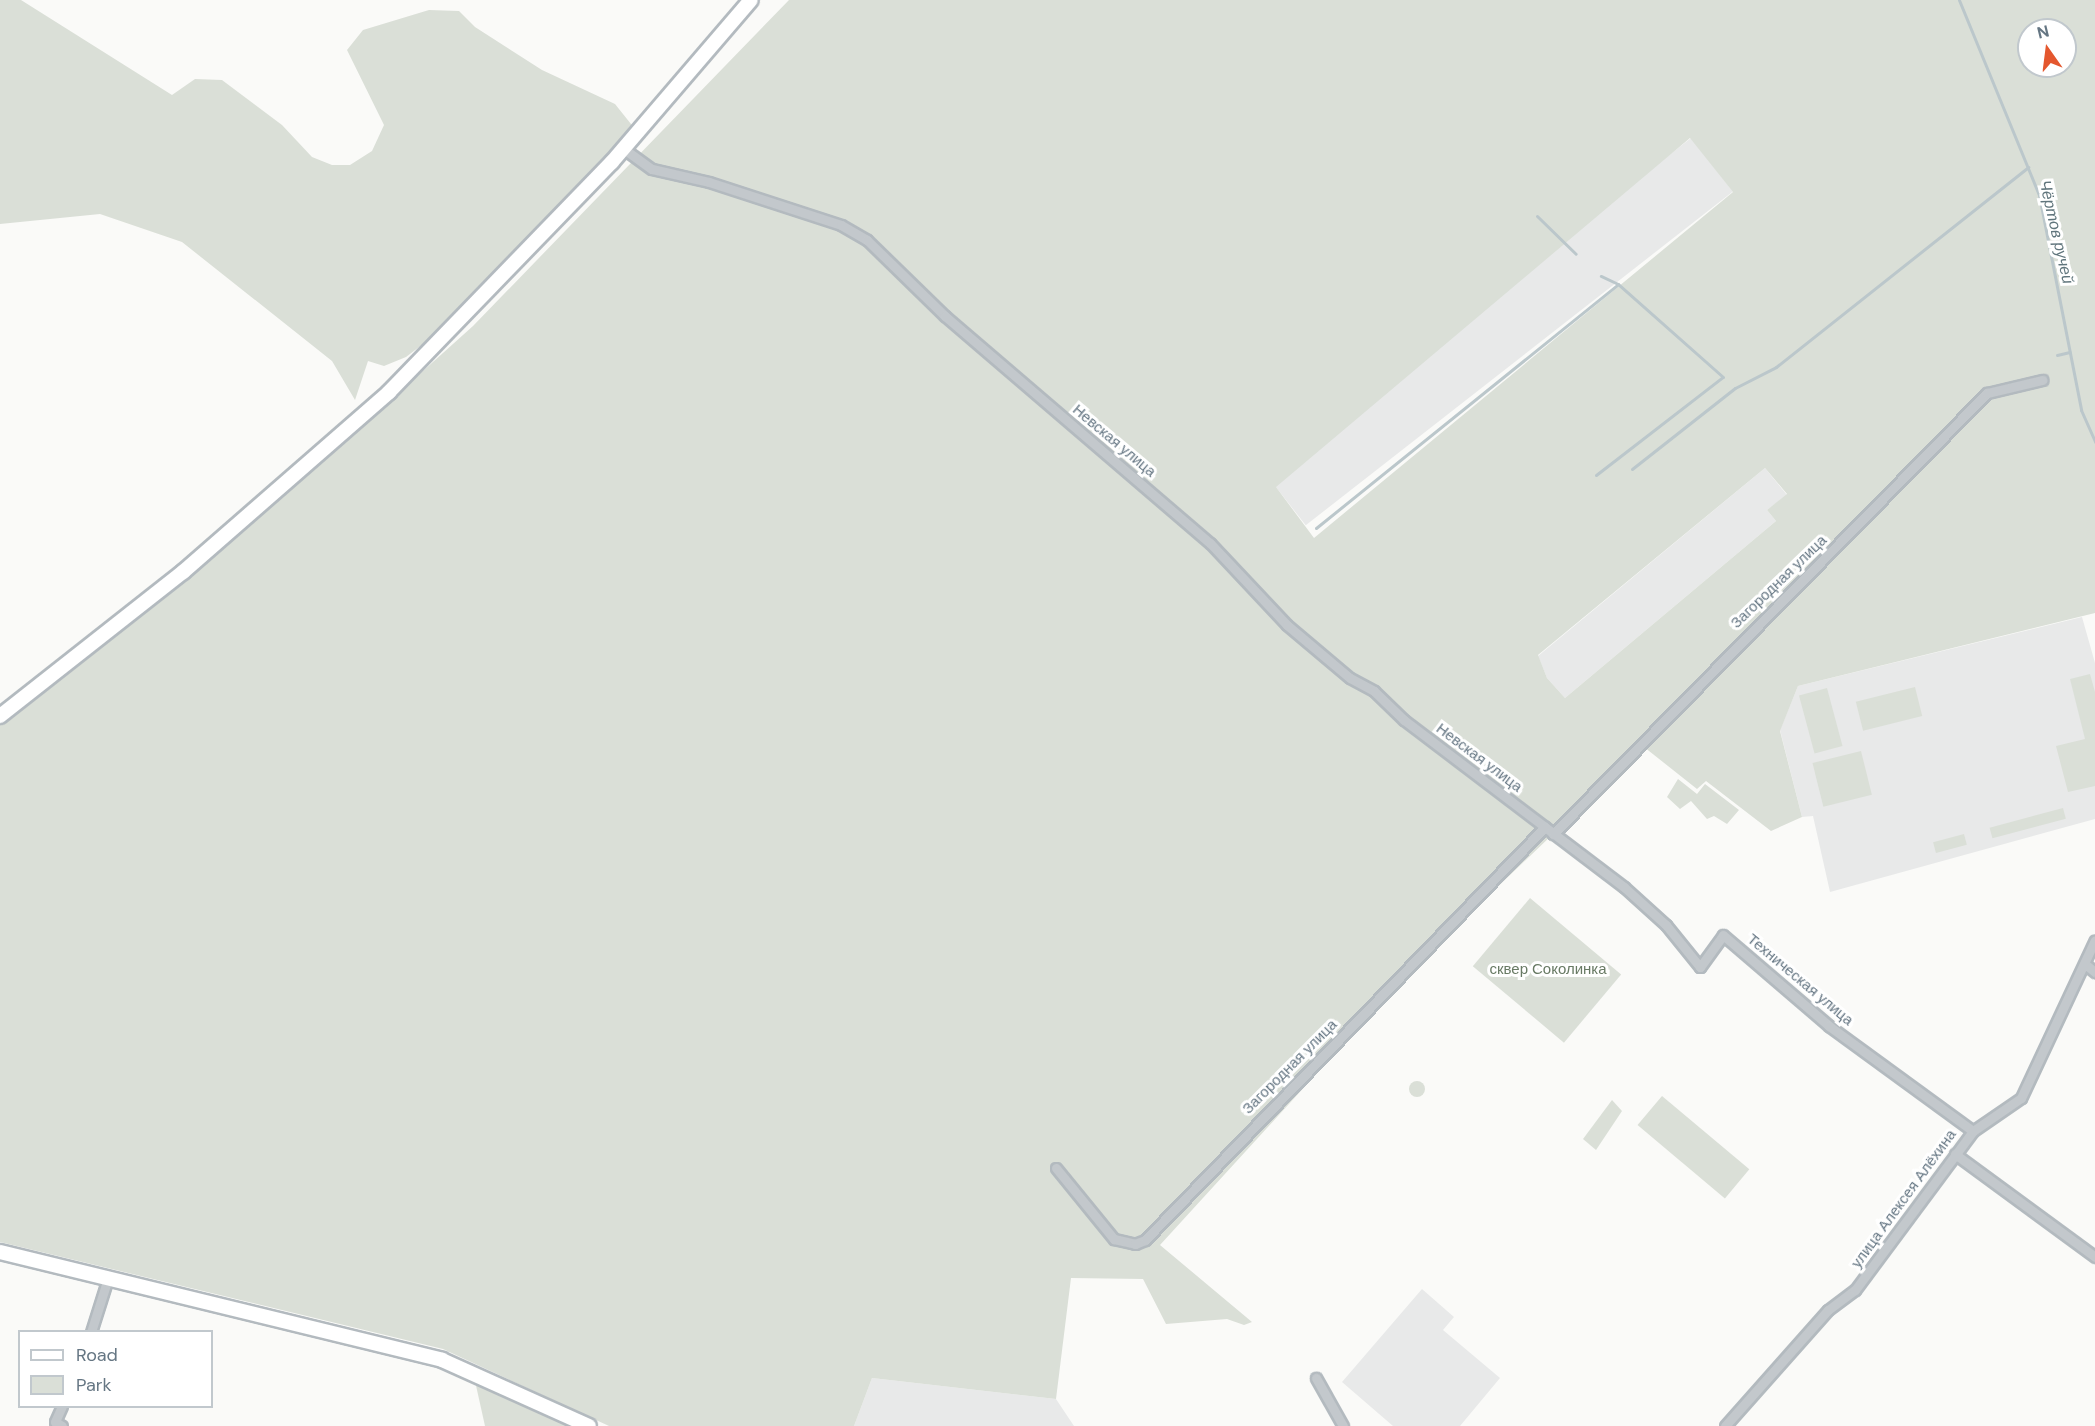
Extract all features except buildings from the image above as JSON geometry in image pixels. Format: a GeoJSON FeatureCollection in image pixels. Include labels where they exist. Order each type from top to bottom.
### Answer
{"type":"FeatureCollection","features":[{"type":"Feature","properties":{"kind":"street"},"geometry":{"type":"LineString","coordinates":[[0,716],[183,572],[389,392],[624,148],[751,0]]}},
{"type":"Feature","properties":{"kind":"street","name":"Невская улица"},"geometry":{"type":"LineString","coordinates":[[624,148],[652,169],[709,182],[841,225],[867,240],[945,316],[1210,543],[1287,625],[1350,678],[1374,691],[1404,720],[1545,827]]}},
{"type":"Feature","properties":{"kind":"street","name":"Загородная улица"},"geometry":{"type":"LineString","coordinates":[[1553,834],[1987,393],[2042,380]]}},
{"type":"Feature","properties":{"kind":"street","name":"Техническая улица"},"geometry":{"type":"LineString","coordinates":[[1545,827],[1653,912],[1700,967],[1723,935],[1829,1026],[1973,1131]]}},
{"type":"Feature","properties":{"kind":"street","name":"Загородная улица"},"geometry":{"type":"LineString","coordinates":[[1056,1168],[1114,1239],[1135,1244],[1145,1240],[1545,827]]}},
{"type":"Feature","properties":{"kind":"street","name":"улица Алексея Алёхина"},"geometry":{"type":"LineString","coordinates":[[1725,1426],[1828,1310],[1855,1290],[1973,1131],[2021,1098],[2095,940]]}},
{"type":"Feature","properties":{"kind":"street"},"geometry":{"type":"LineString","coordinates":[[2085,964],[2095,972]]}},
{"type":"Feature","properties":{"kind":"street"},"geometry":{"type":"LineString","coordinates":[[1955,1154],[2095,1257]]}},
{"type":"Feature","properties":{"kind":"street"},"geometry":{"type":"LineString","coordinates":[[0,1252],[442,1360],[590,1426]]}},
{"type":"Feature","properties":{"kind":"street"},"geometry":{"type":"LineString","coordinates":[[92,1330],[108,1278]]}},
{"type":"Feature","properties":{"kind":"street"},"geometry":{"type":"LineString","coordinates":[[1316,1378],[1344,1426]]}},
{"type":"Feature","properties":{"kind":"street"},"geometry":{"type":"LineString","coordinates":[[62,1408],[55,1422],[62,1426]]}},
{"type":"Feature","properties":{"kind":"shaded area"},"geometry":{"type":"Polygon","coordinates":[[[1691,138],[1733,192],[1306,525],[1264,472],[1691,138]]]}},
{"type":"Feature","properties":{"kind":"shaded area"},"geometry":{"type":"Polygon","coordinates":[[[1765,468],[1787,495],[1767,510],[1776,521],[1565,698],[1547,678],[1538,656],[1765,468]]]}},
{"type":"Feature","properties":{"kind":"shaded area"},"geometry":{"type":"Polygon","coordinates":[[[2082,617],[2095,663],[2095,819],[1830,892],[1813,816],[1802,817],[1780,730],[1798,686],[2082,617]]]}},
{"type":"Feature","properties":{"kind":"shaded area"},"geometry":{"type":"Polygon","coordinates":[[[1422,1289],[1454,1317],[1443,1330],[1500,1378],[1460,1426],[1393,1426],[1342,1382],[1422,1289]]]}},
{"type":"Feature","properties":{"kind":"shaded area"},"geometry":{"type":"Polygon","coordinates":[[[872,1378],[1056,1399],[1074,1426],[854,1426],[872,1378]]]}},
{"type":"Feature","properties":{"kind":"green space"},"geometry":{"type":"Polygon","coordinates":[[[0,0],[21,0],[172,95],[195,79],[222,80],[282,125],[312,157],[332,165],[350,165],[372,151],[384,125],[347,50],[363,30],[429,10],[459,11],[475,27],[542,70],[615,104],[635,129],[431,338],[406,357],[384,366],[368,361],[355,400],[332,361],[182,242],[100,214],[0,224],[0,0]]]}},
{"type":"Feature","properties":{"kind":"green space"},"geometry":{"type":"Polygon","coordinates":[[[789,0],[2095,0],[2095,613],[1798,686],[1780,731],[1802,817],[1771,831],[1706,781],[1697,789],[1644,747],[1415,966],[1160,1245],[1252,1322],[1244,1325],[1227,1319],[1166,1324],[1143,1279],[1071,1278],[1056,1399],[872,1378],[854,1426],[609,1426],[443,1349],[0,1242],[0,724],[295,486],[473,326],[789,0]],[[1690,138],[1276,487],[1314,538],[1733,192],[1690,138]],[[1765,468],[1538,655],[1547,678],[1565,698],[1776,521],[1767,510],[1787,494],[1765,468]]]}},
{"type":"Feature","properties":{"kind":"green space"},"geometry":{"type":"Polygon","coordinates":[[[2090,674],[2095,692],[2095,786],[2068,792],[2056,746],[2085,739],[2070,679],[2090,674]]]}},
{"type":"Feature","properties":{"kind":"green space"},"geometry":{"type":"Polygon","coordinates":[[[1915,687],[1922,716],[1863,731],[1856,702],[1915,687]]]}},
{"type":"Feature","properties":{"kind":"green space"},"geometry":{"type":"Polygon","coordinates":[[[1827,688],[1843,746],[1815,753],[1799,696],[1827,688]]]}},
{"type":"Feature","properties":{"kind":"green space"},"geometry":{"type":"Polygon","coordinates":[[[1861,751],[1872,795],[1823,807],[1812,763],[1861,751]]]}},
{"type":"Feature","properties":{"kind":"green space"},"geometry":{"type":"Polygon","coordinates":[[[1678,779],[1697,794],[1705,784],[1739,810],[1727,824],[1714,816],[1707,819],[1691,801],[1680,809],[1667,797],[1678,779]]]}},
{"type":"Feature","properties":{"kind":"green space"},"geometry":{"type":"Polygon","coordinates":[[[2063,808],[2066,819],[1992,838],[1990,828],[2063,808]]]}},
{"type":"Feature","properties":{"kind":"green space"},"geometry":{"type":"Polygon","coordinates":[[[1964,834],[1967,845],[1936,853],[1933,842],[1964,834]]]}},
{"type":"Feature","properties":{"kind":"green space","name":"сквер Соколинка"},"geometry":{"type":"Polygon","coordinates":[[[1530,898],[1621,974],[1564,1043],[1473,966],[1530,898]]]}},
{"type":"Feature","properties":{"kind":"green space"},"geometry":{"type":"Polygon","coordinates":[[[1417,1081],[1425,1089],[1417,1097],[1409,1089],[1417,1081]]]}},
{"type":"Feature","properties":{"kind":"green space"},"geometry":{"type":"Polygon","coordinates":[[[1662,1096],[1749,1169],[1725,1198],[1638,1125],[1662,1096]]]}},
{"type":"Feature","properties":{"kind":"green space"},"geometry":{"type":"Polygon","coordinates":[[[1612,1100],[1622,1111],[1596,1150],[1583,1139],[1612,1100]]]}},
{"type":"Feature","properties":{"kind":"green space"},"geometry":{"type":"Polygon","coordinates":[[[475,1381],[570,1426],[485,1426],[475,1381]]]}},
{"type":"Feature","properties":{"kind":"waterway","name":"Чёртов ручей"},"geometry":{"type":"LineString","coordinates":[[1959,0],[2039,195],[2081,410],[2095,442]]}},
{"type":"Feature","properties":{"kind":"waterway"},"geometry":{"type":"LineString","coordinates":[[1632,469],[1735,388],[1776,367],[2028,167]]}},
{"type":"Feature","properties":{"kind":"waterway"},"geometry":{"type":"LineString","coordinates":[[1537,216],[1576,254]]}},
{"type":"Feature","properties":{"kind":"waterway"},"geometry":{"type":"LineString","coordinates":[[1596,475],[1723,377],[1618,284],[1601,276]]}},
{"type":"Feature","properties":{"kind":"waterway"},"geometry":{"type":"LineString","coordinates":[[1316,528],[1618,284]]}},
{"type":"Feature","properties":{"kind":"waterway"},"geometry":{"type":"LineString","coordinates":[[2057,355],[2070,352]]}}]}
